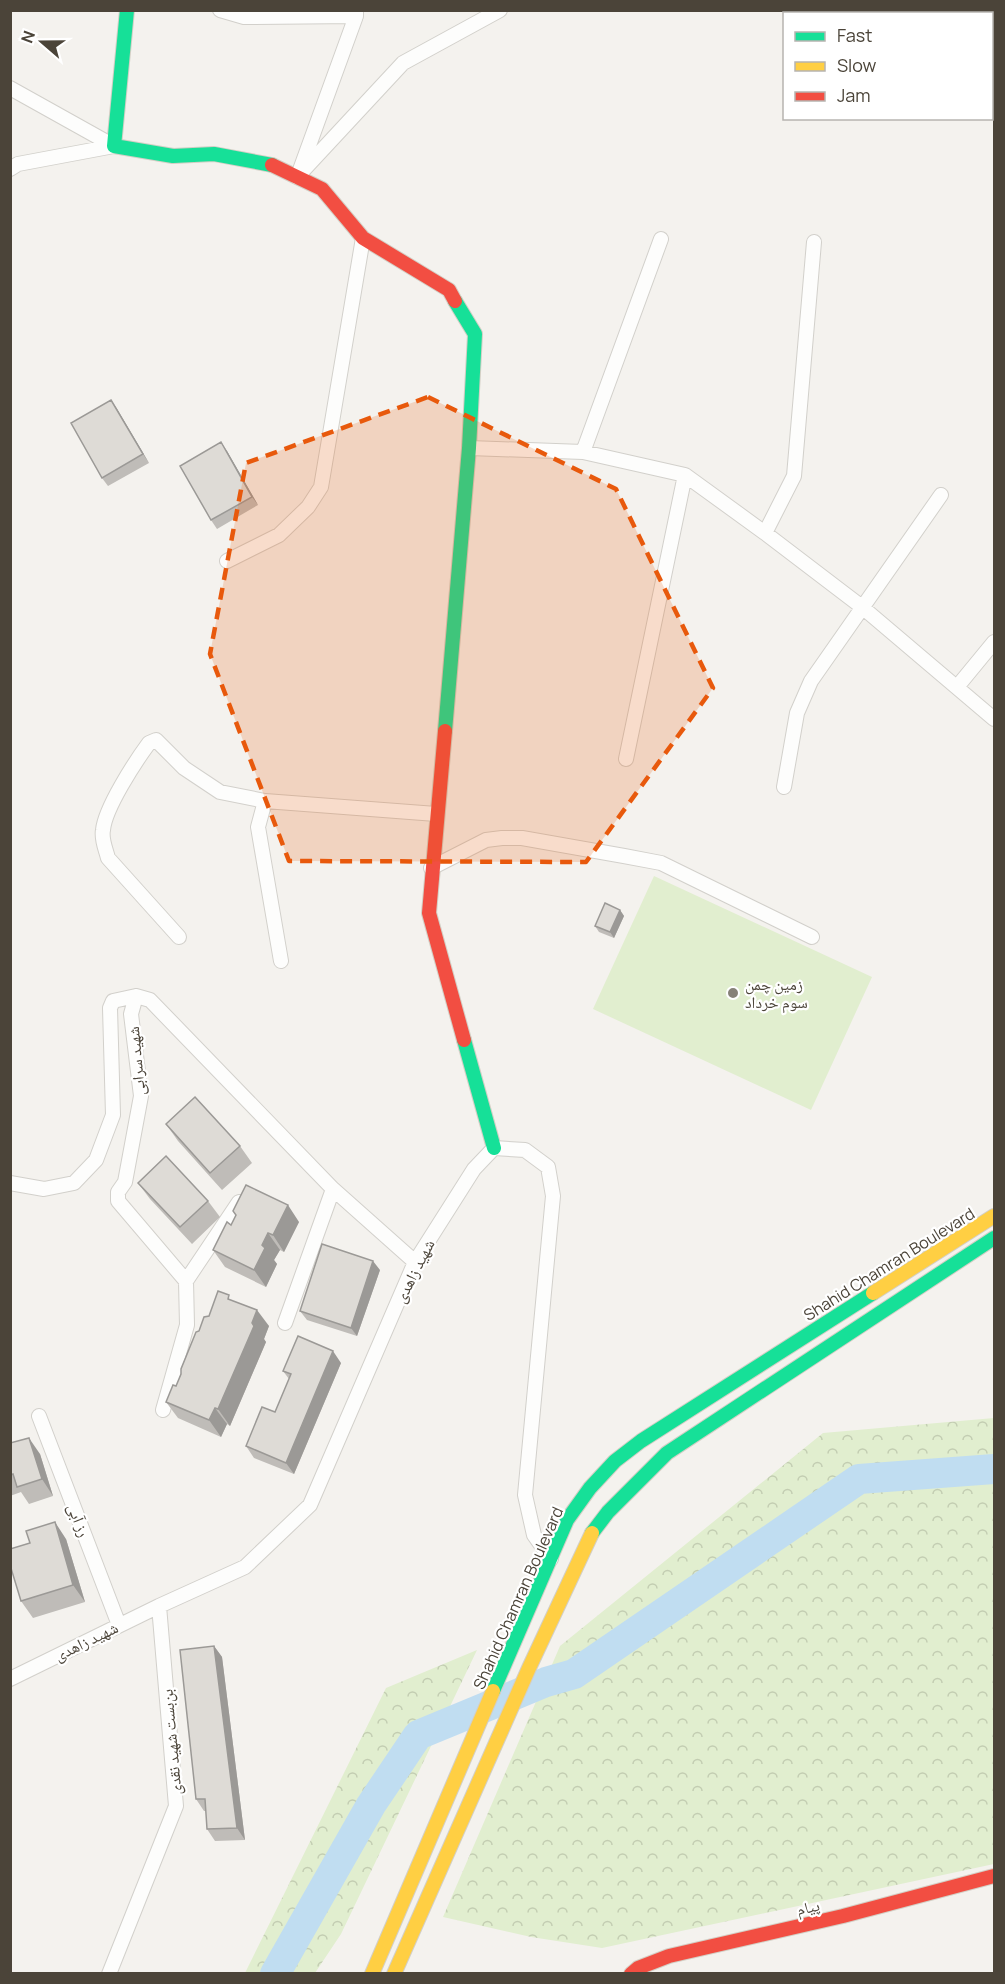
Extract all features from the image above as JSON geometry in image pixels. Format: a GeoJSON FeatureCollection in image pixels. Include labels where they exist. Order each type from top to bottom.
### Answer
{"type":"FeatureCollection","features":[{"type":"Feature","properties":{"kind":"main road"},"geometry":{"type":"LineString","coordinates":[[127,10],[114,146],[173,156],[213,154],[268,163],[322,189],[363,238],[449,290],[475,334],[469,448],[431,868],[429,913],[494,1148]]}},
{"type":"Feature","properties":{"kind":"main road","name":"Shahid Chamran Boulevard"},"geometry":{"type":"LineString","coordinates":[[372,1974],[567,1520],[590,1488],[615,1461],[641,1441],[994,1216]]}},
{"type":"Feature","properties":{"kind":"main road","name":"Shahid Chamran Boulevard"},"geometry":{"type":"LineString","coordinates":[[394,1974],[529,1668],[591,1535],[608,1512],[667,1454],[994,1238]]}},
{"type":"Feature","properties":{"kind":"main road"},"geometry":{"type":"LineString","coordinates":[[551,1558],[576,1568]]}},
{"type":"Feature","properties":{"kind":"main road","name":"پیام"},"geometry":{"type":"LineString","coordinates":[[630,1974],[638,1968],[669,1956],[843,1916],[994,1876]]}},
{"type":"Feature","properties":{"kind":"street"},"geometry":{"type":"LineString","coordinates":[[220,10],[244,17],[356,13],[297,177]]}},
{"type":"Feature","properties":{"kind":"street"},"geometry":{"type":"LineString","coordinates":[[297,177],[403,63],[500,10]]}},
{"type":"Feature","properties":{"kind":"street"},"geometry":{"type":"LineString","coordinates":[[10,88],[114,146]]}},
{"type":"Feature","properties":{"kind":"street"},"geometry":{"type":"LineString","coordinates":[[10,169],[18,164],[114,146]]}},
{"type":"Feature","properties":{"kind":"street"},"geometry":{"type":"LineString","coordinates":[[226,561],[279,535],[308,507],[321,487],[363,238]]}},
{"type":"Feature","properties":{"kind":"street"},"geometry":{"type":"LineString","coordinates":[[583,452],[661,239]]}},
{"type":"Feature","properties":{"kind":"street"},"geometry":{"type":"LineString","coordinates":[[765,532],[794,476],[814,242]]}},
{"type":"Feature","properties":{"kind":"street"},"geometry":{"type":"LineString","coordinates":[[469,448],[583,452],[685,475],[765,532],[862,608],[994,719]]}},
{"type":"Feature","properties":{"kind":"street"},"geometry":{"type":"LineString","coordinates":[[626,759],[685,475]]}},
{"type":"Feature","properties":{"kind":"street"},"geometry":{"type":"LineString","coordinates":[[784,787],[797,713],[811,681],[940,495]]}},
{"type":"Feature","properties":{"kind":"street"},"geometry":{"type":"LineString","coordinates":[[957,687],[994,642]]}},
{"type":"Feature","properties":{"kind":"street"},"geometry":{"type":"LineString","coordinates":[[179,937],[108,858],[102,830],[112,805],[149,743],[156,740],[184,768],[220,792],[265,801],[436,814]]}},
{"type":"Feature","properties":{"kind":"street"},"geometry":{"type":"LineString","coordinates":[[265,801],[258,827],[281,961]]}},
{"type":"Feature","properties":{"kind":"street"},"geometry":{"type":"LineString","coordinates":[[431,868],[486,840],[502,838],[522,838],[612,854],[661,863],[812,937]]}},
{"type":"Feature","properties":{"kind":"street"},"geometry":{"type":"LineString","coordinates":[[10,1183],[44,1189],[74,1183],[96,1160],[113,1115],[110,1008],[113,1001],[136,996]]}},
{"type":"Feature","properties":{"kind":"street","name":"شهید سرابی"},"geometry":{"type":"LineString","coordinates":[[186,1281],[118,1201],[118,1192],[125,1182],[141,1096],[131,1014],[136,996],[150,999],[333,1189],[415,1262]]}},
{"type":"Feature","properties":{"kind":"street"},"geometry":{"type":"LineString","coordinates":[[494,1148],[525,1150],[548,1167],[553,1196],[525,1495],[534,1535],[551,1558]]}},
{"type":"Feature","properties":{"kind":"street","name":"شهید زاهدی"},"geometry":{"type":"LineString","coordinates":[[10,1678],[245,1567],[310,1504],[415,1262],[474,1169],[494,1148]]}},
{"type":"Feature","properties":{"kind":"street"},"geometry":{"type":"LineString","coordinates":[[285,1323],[333,1189]]}},
{"type":"Feature","properties":{"kind":"street"},"geometry":{"type":"LineString","coordinates":[[163,1410],[187,1325],[186,1281],[239,1202]]}},
{"type":"Feature","properties":{"kind":"street","name":"رز آبی"},"geometry":{"type":"LineString","coordinates":[[39,1416],[119,1625]]}},
{"type":"Feature","properties":{"kind":"street","name":"بن‌بست شهید نقدی"},"geometry":{"type":"LineString","coordinates":[[109,1974],[176,1806],[159,1606]]}},
{"type":"Feature","properties":{"kind":"highlighted area"},"geometry":{"type":"Polygon","coordinates":[[[428,397],[616,489],[713,688],[586,862],[289,861],[210,654],[246,463],[428,397]]]}},
{"type":"Feature","properties":{"kind":"green space","name":"زمین چمن سوم خرداد"},"geometry":{"type":"Polygon","coordinates":[[[654,876],[872,977],[811,1110],[593,1009],[654,876]]]}},
{"type":"Feature","properties":{"kind":"green space"},"geometry":{"type":"Polygon","coordinates":[[[994,1418],[994,1864],[602,1948],[531,1937],[443,1917],[560,1646],[823,1433],[994,1418]]]}},
{"type":"Feature","properties":{"kind":"green space"},"geometry":{"type":"Polygon","coordinates":[[[477,1650],[341,1934],[315,1973],[245,1973],[386,1688],[477,1650]]]}},
{"type":"Feature","properties":{"kind":"building"},"geometry":{"type":"Polygon","coordinates":[[[111,400],[143,454],[102,478],[71,423],[111,400]]]}},
{"type":"Feature","properties":{"kind":"building"},"geometry":{"type":"Polygon","coordinates":[[[221,442],[252,497],[211,520],[180,466],[221,442]]]}},
{"type":"Feature","properties":{"kind":"building"},"geometry":{"type":"Polygon","coordinates":[[[605,903],[620,910],[610,932],[595,926],[605,903]]]}},
{"type":"Feature","properties":{"kind":"building"},"geometry":{"type":"Polygon","coordinates":[[[195,1097],[240,1146],[210,1173],[166,1124],[195,1097]]]}},
{"type":"Feature","properties":{"kind":"building"},"geometry":{"type":"Polygon","coordinates":[[[166,1156],[208,1201],[180,1227],[138,1183],[166,1156]]]}},
{"type":"Feature","properties":{"kind":"building"},"geometry":{"type":"Polygon","coordinates":[[[246,1185],[288,1205],[273,1235],[268,1233],[262,1245],[265,1248],[254,1270],[213,1250],[227,1222],[231,1225],[236,1215],[233,1211],[246,1185]]]}},
{"type":"Feature","properties":{"kind":"building"},"geometry":{"type":"Polygon","coordinates":[[[322,1244],[373,1261],[351,1328],[300,1311],[322,1244]]]}},
{"type":"Feature","properties":{"kind":"building"},"geometry":{"type":"Polygon","coordinates":[[[218,1291],[229,1295],[228,1299],[257,1310],[252,1323],[254,1326],[218,1409],[215,1408],[209,1420],[166,1402],[173,1385],[176,1386],[196,1332],[199,1331],[204,1317],[209,1316],[218,1291]]]}},
{"type":"Feature","properties":{"kind":"building"},"geometry":{"type":"Polygon","coordinates":[[[298,1336],[333,1351],[286,1463],[246,1446],[262,1407],[275,1412],[291,1374],[283,1371],[298,1336]]]}},
{"type":"Feature","properties":{"kind":"building"},"geometry":{"type":"Polygon","coordinates":[[[29,1438],[42,1479],[17,1487],[13,1474],[10,1475],[10,1443],[29,1438]]]}},
{"type":"Feature","properties":{"kind":"building"},"geometry":{"type":"Polygon","coordinates":[[[55,1522],[73,1585],[21,1601],[10,1565],[10,1549],[30,1543],[26,1531],[55,1522]]]}},
{"type":"Feature","properties":{"kind":"building"},"geometry":{"type":"Polygon","coordinates":[[[214,1646],[237,1828],[207,1829],[205,1799],[196,1799],[180,1650],[214,1646]]]}},
{"type":"Feature","properties":{"kind":"waterway"},"geometry":{"type":"LineString","coordinates":[[275,1974],[371,1805],[418,1735],[546,1682],[574,1674],[859,1479],[994,1469]]}},
{"type":"Feature","properties":{"kind":"traffic: fast"},"geometry":{"type":"LineString","coordinates":[[127,10],[114,146],[173,156],[214,154],[272,165]]}},
{"type":"Feature","properties":{"kind":"traffic: fast"},"geometry":{"type":"LineString","coordinates":[[445,731],[469,448],[475,334],[455,301]]}},
{"type":"Feature","properties":{"kind":"traffic: fast"},"geometry":{"type":"LineString","coordinates":[[464,1040],[494,1148]]}},
{"type":"Feature","properties":{"kind":"traffic: fast"},"geometry":{"type":"LineString","coordinates":[[592,1533],[608,1512],[667,1453],[994,1238]]}},
{"type":"Feature","properties":{"kind":"traffic: fast"},"geometry":{"type":"LineString","coordinates":[[493,1691],[567,1520],[590,1488],[615,1461],[641,1441],[873,1293]]}},
{"type":"Feature","properties":{"kind":"traffic: slow"},"geometry":{"type":"LineString","coordinates":[[873,1293],[994,1216]]}},
{"type":"Feature","properties":{"kind":"traffic: slow"},"geometry":{"type":"LineString","coordinates":[[394,1974],[529,1668],[592,1533]]}},
{"type":"Feature","properties":{"kind":"traffic: slow"},"geometry":{"type":"LineString","coordinates":[[372,1974],[493,1691]]}},
{"type":"Feature","properties":{"kind":"traffic: jam"},"geometry":{"type":"LineString","coordinates":[[272,165],[322,189],[363,238],[449,290],[455,301]]}},
{"type":"Feature","properties":{"kind":"traffic: jam"},"geometry":{"type":"LineString","coordinates":[[445,731],[429,913],[464,1040]]}},
{"type":"Feature","properties":{"kind":"traffic: jam"},"geometry":{"type":"LineString","coordinates":[[631,1974],[638,1968],[669,1956],[843,1916],[994,1876]]}},
{"type":"Feature","properties":{"kind":"place","name":"زمین چمن سوم خرداد"},"geometry":{"type":"Point","coordinates":[733,993]}}]}
